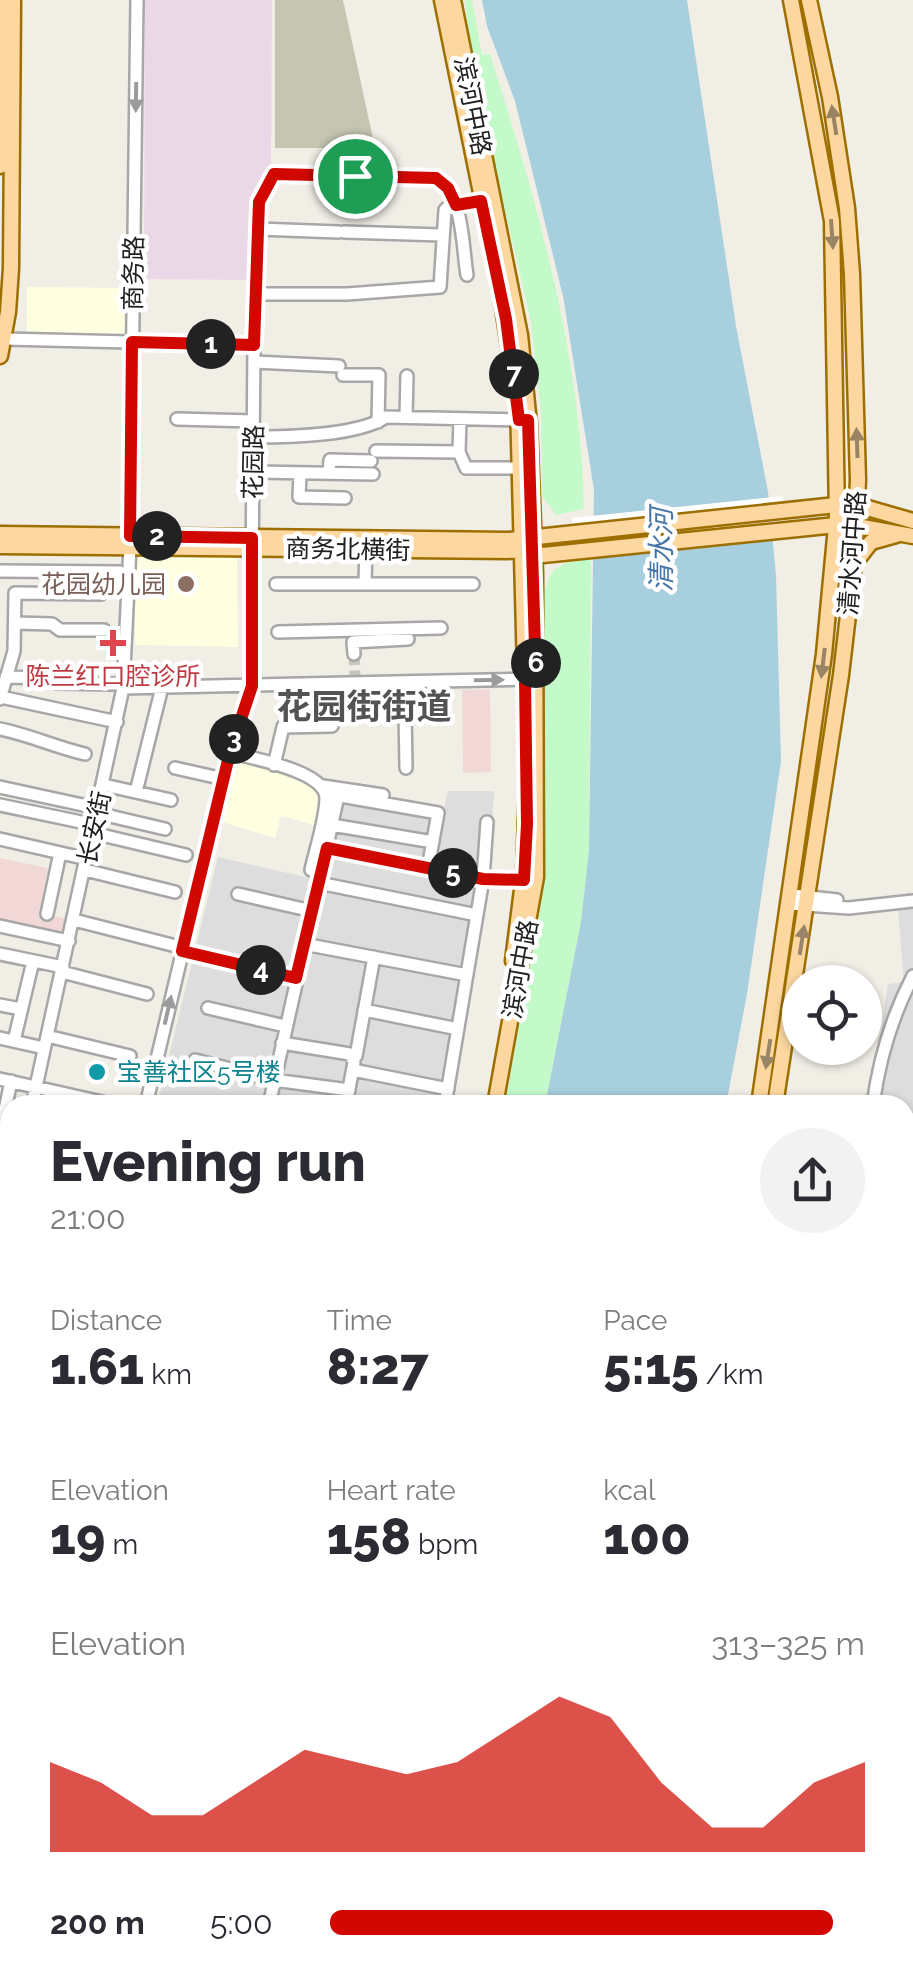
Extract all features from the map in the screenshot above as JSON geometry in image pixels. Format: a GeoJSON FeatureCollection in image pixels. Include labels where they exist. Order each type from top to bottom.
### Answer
{"type":"FeatureCollection","features":[{"type":"Feature","properties":{"kind":"main road"},"geometry":{"type":"LineString","coordinates":[[0,166],[1,0]]}},
{"type":"Feature","properties":{"kind":"main road"},"geometry":{"type":"LineString","coordinates":[[0,356],[11,268],[13,0]]}},
{"type":"Feature","properties":{"kind":"main road","name":"滨河中路"},"geometry":{"type":"LineString","coordinates":[[442,0],[487,200]]}},
{"type":"Feature","properties":{"kind":"main road","name":"滨河中路"},"geometry":{"type":"LineString","coordinates":[[453,0],[524,420],[530,679],[529,881],[497,1095]]}},
{"type":"Feature","properties":{"kind":"main road","name":"清水河中路"},"geometry":{"type":"LineString","coordinates":[[761,1095],[791,900],[834,564],[858,480],[847,208],[810,0]]}},
{"type":"Feature","properties":{"kind":"main road"},"geometry":{"type":"LineString","coordinates":[[814,21],[817,0]]}},
{"type":"Feature","properties":{"kind":"main road","name":"清水河中路"},"geometry":{"type":"LineString","coordinates":[[777,1095],[808,903],[854,564],[837,480],[832,222],[791,1]]}},
{"type":"Feature","properties":{"kind":"main road"},"geometry":{"type":"LineString","coordinates":[[814,507],[830,496],[837,480]]}},
{"type":"Feature","properties":{"kind":"main road"},"geometry":{"type":"LineString","coordinates":[[858,480],[863,496],[910,530]]}},
{"type":"Feature","properties":{"kind":"main road"},"geometry":{"type":"LineString","coordinates":[[814,507],[910,530]]}},
{"type":"Feature","properties":{"kind":"main road","name":"商务北横街"},"geometry":{"type":"LineString","coordinates":[[528,545],[573,532],[814,507]]}},
{"type":"Feature","properties":{"kind":"main road"},"geometry":{"type":"LineString","coordinates":[[787,529],[846,515],[887,515]]}},
{"type":"Feature","properties":{"kind":"main road"},"geometry":{"type":"LineString","coordinates":[[787,529],[819,536],[827,544],[834,564]]}},
{"type":"Feature","properties":{"kind":"main road","name":"商务北横街"},"geometry":{"type":"LineString","coordinates":[[2,540],[528,545],[575,552],[787,529]]}},
{"type":"Feature","properties":{"kind":"main road"},"geometry":{"type":"LineString","coordinates":[[854,564],[872,542],[910,530]]}},
{"type":"Feature","properties":{"kind":"main road","name":"滨河中路"},"geometry":{"type":"LineString","coordinates":[[488,1095],[529,881]]}},
{"type":"Feature","properties":{"kind":"street","name":"商务路"},"geometry":{"type":"LineString","coordinates":[[130,541],[137,0]]}},
{"type":"Feature","properties":{"kind":"street","name":"花园路"},"geometry":{"type":"LineString","coordinates":[[148,1095],[177,948],[252,686],[254,362],[245,342],[256,294],[259,202],[274,174],[436,178],[448,188],[456,205]]}},
{"type":"Feature","properties":{"kind":"street"},"geometry":{"type":"LineString","coordinates":[[256,294],[347,294],[440,286],[445,210],[487,200]]}},
{"type":"Feature","properties":{"kind":"street"},"geometry":{"type":"LineString","coordinates":[[456,205],[467,275]]}},
{"type":"Feature","properties":{"kind":"street"},"geometry":{"type":"LineString","coordinates":[[258,230],[442,235]]}},
{"type":"Feature","properties":{"kind":"street"},"geometry":{"type":"LineString","coordinates":[[5,339],[245,342]]}},
{"type":"Feature","properties":{"kind":"street"},"geometry":{"type":"LineString","coordinates":[[254,362],[379,375],[378,422]]}},
{"type":"Feature","properties":{"kind":"street"},"geometry":{"type":"LineString","coordinates":[[406,417],[407,376]]}},
{"type":"Feature","properties":{"kind":"street"},"geometry":{"type":"LineString","coordinates":[[422,417],[422,412],[474,412]]}},
{"type":"Feature","properties":{"kind":"street"},"geometry":{"type":"LineString","coordinates":[[253,437],[308,438],[321,432],[371,427],[386,417],[524,420]]}},
{"type":"Feature","properties":{"kind":"street"},"geometry":{"type":"LineString","coordinates":[[177,419],[253,421]]}},
{"type":"Feature","properties":{"kind":"street"},"geometry":{"type":"LineString","coordinates":[[460,419],[459,452],[466,468],[525,468]]}},
{"type":"Feature","properties":{"kind":"street"},"geometry":{"type":"LineString","coordinates":[[253,472],[329,474],[373,462],[459,452]]}},
{"type":"Feature","properties":{"kind":"street"},"geometry":{"type":"LineString","coordinates":[[300,473],[299,497],[345,498]]}},
{"type":"Feature","properties":{"kind":"street"},"geometry":{"type":"LineString","coordinates":[[2,540],[2,571],[120,572]]}},
{"type":"Feature","properties":{"kind":"street"},"geometry":{"type":"LineString","coordinates":[[58,541],[65,594]]}},
{"type":"Feature","properties":{"kind":"street","name":"长安街"},"geometry":{"type":"LineString","coordinates":[[34,1095],[117,722],[130,541]]}},
{"type":"Feature","properties":{"kind":"street"},"geometry":{"type":"LineString","coordinates":[[365,584],[366,544]]}},
{"type":"Feature","properties":{"kind":"street"},"geometry":{"type":"LineString","coordinates":[[276,584],[473,584]]}},
{"type":"Feature","properties":{"kind":"street"},"geometry":{"type":"LineString","coordinates":[[101,594],[15,594],[14,652],[1,695],[117,722]]}},
{"type":"Feature","properties":{"kind":"street"},"geometry":{"type":"LineString","coordinates":[[15,623],[52,624],[60,630],[104,630]]}},
{"type":"Feature","properties":{"kind":"street"},"geometry":{"type":"LineString","coordinates":[[353,642],[441,628]]}},
{"type":"Feature","properties":{"kind":"street"},"geometry":{"type":"LineString","coordinates":[[278,632],[353,642],[408,640]]}},
{"type":"Feature","properties":{"kind":"street"},"geometry":{"type":"LineString","coordinates":[[6,677],[162,688],[355,680],[530,679]]}},
{"type":"Feature","properties":{"kind":"street"},"geometry":{"type":"LineString","coordinates":[[382,682],[382,712],[422,712]]}},
{"type":"Feature","properties":{"kind":"street"},"geometry":{"type":"LineString","coordinates":[[62,710],[63,683]]}},
{"type":"Feature","properties":{"kind":"street"},"geometry":{"type":"LineString","coordinates":[[136,792],[162,688]]}},
{"type":"Feature","properties":{"kind":"street"},"geometry":{"type":"LineString","coordinates":[[405,712],[406,768]]}},
{"type":"Feature","properties":{"kind":"street"},"geometry":{"type":"LineString","coordinates":[[274,765],[283,727],[332,726]]}},
{"type":"Feature","properties":{"kind":"street"},"geometry":{"type":"LineString","coordinates":[[0,729],[85,754]]}},
{"type":"Feature","properties":{"kind":"street"},"geometry":{"type":"LineString","coordinates":[[230,752],[312,776],[329,792],[438,813],[428,868]]}},
{"type":"Feature","properties":{"kind":"street"},"geometry":{"type":"LineString","coordinates":[[175,768],[224,780]]}},
{"type":"Feature","properties":{"kind":"street"},"geometry":{"type":"LineString","coordinates":[[104,784],[172,800]]}},
{"type":"Feature","properties":{"kind":"street"},"geometry":{"type":"LineString","coordinates":[[0,787],[44,797],[186,855]]}},
{"type":"Feature","properties":{"kind":"street"},"geometry":{"type":"LineString","coordinates":[[329,792],[383,795]]}},
{"type":"Feature","properties":{"kind":"street"},"geometry":{"type":"LineString","coordinates":[[271,1095],[332,825],[329,792]]}},
{"type":"Feature","properties":{"kind":"street"},"geometry":{"type":"LineString","coordinates":[[311,870],[329,792]]}},
{"type":"Feature","properties":{"kind":"street"},"geometry":{"type":"LineString","coordinates":[[41,813],[44,797]]}},
{"type":"Feature","properties":{"kind":"street"},"geometry":{"type":"LineString","coordinates":[[0,804],[41,813],[165,828]]}},
{"type":"Feature","properties":{"kind":"street"},"geometry":{"type":"LineString","coordinates":[[447,1095],[483,879],[487,822]]}},
{"type":"Feature","properties":{"kind":"street"},"geometry":{"type":"LineString","coordinates":[[332,825],[433,842]]}},
{"type":"Feature","properties":{"kind":"street"},"geometry":{"type":"LineString","coordinates":[[0,839],[60,853],[86,865],[175,892]]}},
{"type":"Feature","properties":{"kind":"street"},"geometry":{"type":"LineString","coordinates":[[327,848],[483,879],[529,881]]}},
{"type":"Feature","properties":{"kind":"street"},"geometry":{"type":"LineString","coordinates":[[47,914],[60,853]]}},
{"type":"Feature","properties":{"kind":"street"},"geometry":{"type":"LineString","coordinates":[[319,883],[477,915]]}},
{"type":"Feature","properties":{"kind":"street"},"geometry":{"type":"LineString","coordinates":[[238,894],[312,911]]}},
{"type":"Feature","properties":{"kind":"street"},"geometry":{"type":"LineString","coordinates":[[791,900],[850,908],[913,898]]}},
{"type":"Feature","properties":{"kind":"street"},"geometry":{"type":"LineString","coordinates":[[74,920],[296,978]]}},
{"type":"Feature","properties":{"kind":"street"},"geometry":{"type":"LineString","coordinates":[[0,926],[70,941]]}},
{"type":"Feature","properties":{"kind":"street"},"geometry":{"type":"LineString","coordinates":[[304,944],[468,975]]}},
{"type":"Feature","properties":{"kind":"street"},"geometry":{"type":"LineString","coordinates":[[0,954],[146,994]]}},
{"type":"Feature","properties":{"kind":"street"},"geometry":{"type":"LineString","coordinates":[[348,1095],[374,957]]}},
{"type":"Feature","properties":{"kind":"street"},"geometry":{"type":"LineString","coordinates":[[14,1041],[32,961]]}},
{"type":"Feature","properties":{"kind":"street"},"geometry":{"type":"LineString","coordinates":[[875,1095],[889,1034],[913,976]]}},
{"type":"Feature","properties":{"kind":"street"},"geometry":{"type":"LineString","coordinates":[[0,1005],[21,1009]]}},
{"type":"Feature","properties":{"kind":"street"},"geometry":{"type":"LineString","coordinates":[[208,1008],[286,1026]]}},
{"type":"Feature","properties":{"kind":"street"},"geometry":{"type":"LineString","coordinates":[[364,1010],[458,1028]]}},
{"type":"Feature","properties":{"kind":"street"},"geometry":{"type":"LineString","coordinates":[[0,1038],[130,1056]]}},
{"type":"Feature","properties":{"kind":"street"},"geometry":{"type":"LineString","coordinates":[[282,1043],[342,1050],[353,1064],[448,1088]]}},
{"type":"Feature","properties":{"kind":"street"},"geometry":{"type":"LineString","coordinates":[[195,1060],[274,1080],[349,1090]]}},
{"type":"Feature","properties":{"kind":"street"},"geometry":{"type":"LineString","coordinates":[[6,1080],[73,1095]]}},
{"type":"Feature","properties":{"kind":"shaded area"},"geometry":{"type":"Polygon","coordinates":[[[145,0],[272,0],[271,172],[254,199],[252,280],[144,279],[145,0]]]}},
{"type":"Feature","properties":{"kind":"shaded area"},"geometry":{"type":"Polygon","coordinates":[[[275,0],[343,0],[375,148],[275,148],[275,0]]]}},
{"type":"Feature","properties":{"kind":"shaded area"},"geometry":{"type":"Polygon","coordinates":[[[27,287],[128,288],[127,335],[27,335],[27,287]]]}},
{"type":"Feature","properties":{"kind":"shaded area","name":"花园幼儿园"},"geometry":{"type":"Polygon","coordinates":[[[135,557],[237,557],[238,647],[135,645],[135,557]]]}},
{"type":"Feature","properties":{"kind":"shaded area"},"geometry":{"type":"Polygon","coordinates":[[[490,689],[491,772],[463,773],[462,690],[490,689]]]}},
{"type":"Feature","properties":{"kind":"shaded area"},"geometry":{"type":"Polygon","coordinates":[[[236,758],[318,784],[323,796],[315,825],[281,816],[275,838],[219,821],[236,758]]]}},
{"type":"Feature","properties":{"kind":"shaded area"},"geometry":{"type":"Polygon","coordinates":[[[332,791],[444,807],[448,791],[494,791],[489,883],[454,1095],[159,1095],[218,857],[314,879],[332,791]]]}},
{"type":"Feature","properties":{"kind":"shaded area"},"geometry":{"type":"Polygon","coordinates":[[[0,858],[48,868],[39,913],[67,919],[63,936],[0,922],[0,858]]]}},
{"type":"Feature","properties":{"kind":"shaded area"},"geometry":{"type":"Polygon","coordinates":[[[913,907],[913,1095],[871,1095],[876,1065],[882,1065],[882,1024],[888,984],[904,982],[898,909],[913,907]]]}},
{"type":"Feature","properties":{"kind":"green space"},"geometry":{"type":"Polygon","coordinates":[[[465,0],[472,0],[482,55],[490,54],[507,110],[540,222],[565,336],[575,393],[584,509],[556,515],[542,496],[541,412],[531,322],[470,60],[465,0]]]}},
{"type":"Feature","properties":{"kind":"green space"},"geometry":{"type":"Polygon","coordinates":[[[591,559],[589,850],[581,922],[547,1095],[507,1095],[545,881],[544,594],[554,571],[591,559]]]}},
{"type":"Feature","properties":{"kind":"water","name":"清水河"},"geometry":{"type":"Polygon","coordinates":[[[482,0],[687,0],[736,326],[768,492],[776,575],[781,761],[747,994],[728,1095],[547,1095],[581,922],[589,850],[594,490],[563,296],[515,101],[487,26],[482,0]]]}},
{"type":"Feature","properties":{"kind":"pier"},"geometry":{"type":"Polygon","coordinates":[[[783,496],[787,538],[576,560],[572,518],[783,496]]]}},
{"type":"Feature","properties":{"kind":"tunnel"},"geometry":{"type":"LineString","coordinates":[[354,654],[355,676]]}},
{"type":"Feature","properties":{"kind":"place","name":"花园幼儿园"},"geometry":{"type":"Point","coordinates":[186,584]}},
{"type":"Feature","properties":{"kind":"place","name":"陈兰红口腔诊所"},"geometry":{"type":"Point","coordinates":[113,643]}},
{"type":"Feature","properties":{"kind":"place","name":"宝善社区5号楼"},"geometry":{"type":"Point","coordinates":[97,1072]}},
{"type":"Feature","properties":{"kind":"district","name":"花园街街道"},"geometry":{"type":"Point","coordinates":[364,706]}},
{"type":"Feature","properties":{"kind":"route"},"geometry":{"type":"LineString","coordinates":[[274,174],[355,176],[436,178],[444,182],[456,205],[481,201],[506,319],[519,420],[529,423],[536,679],[525,679],[528,762],[524,880],[483,879],[327,848],[296,978],[182,951],[230,752],[252,686],[252,538],[130,536],[132,342],[254,345],[259,202],[274,174]]}}]}
